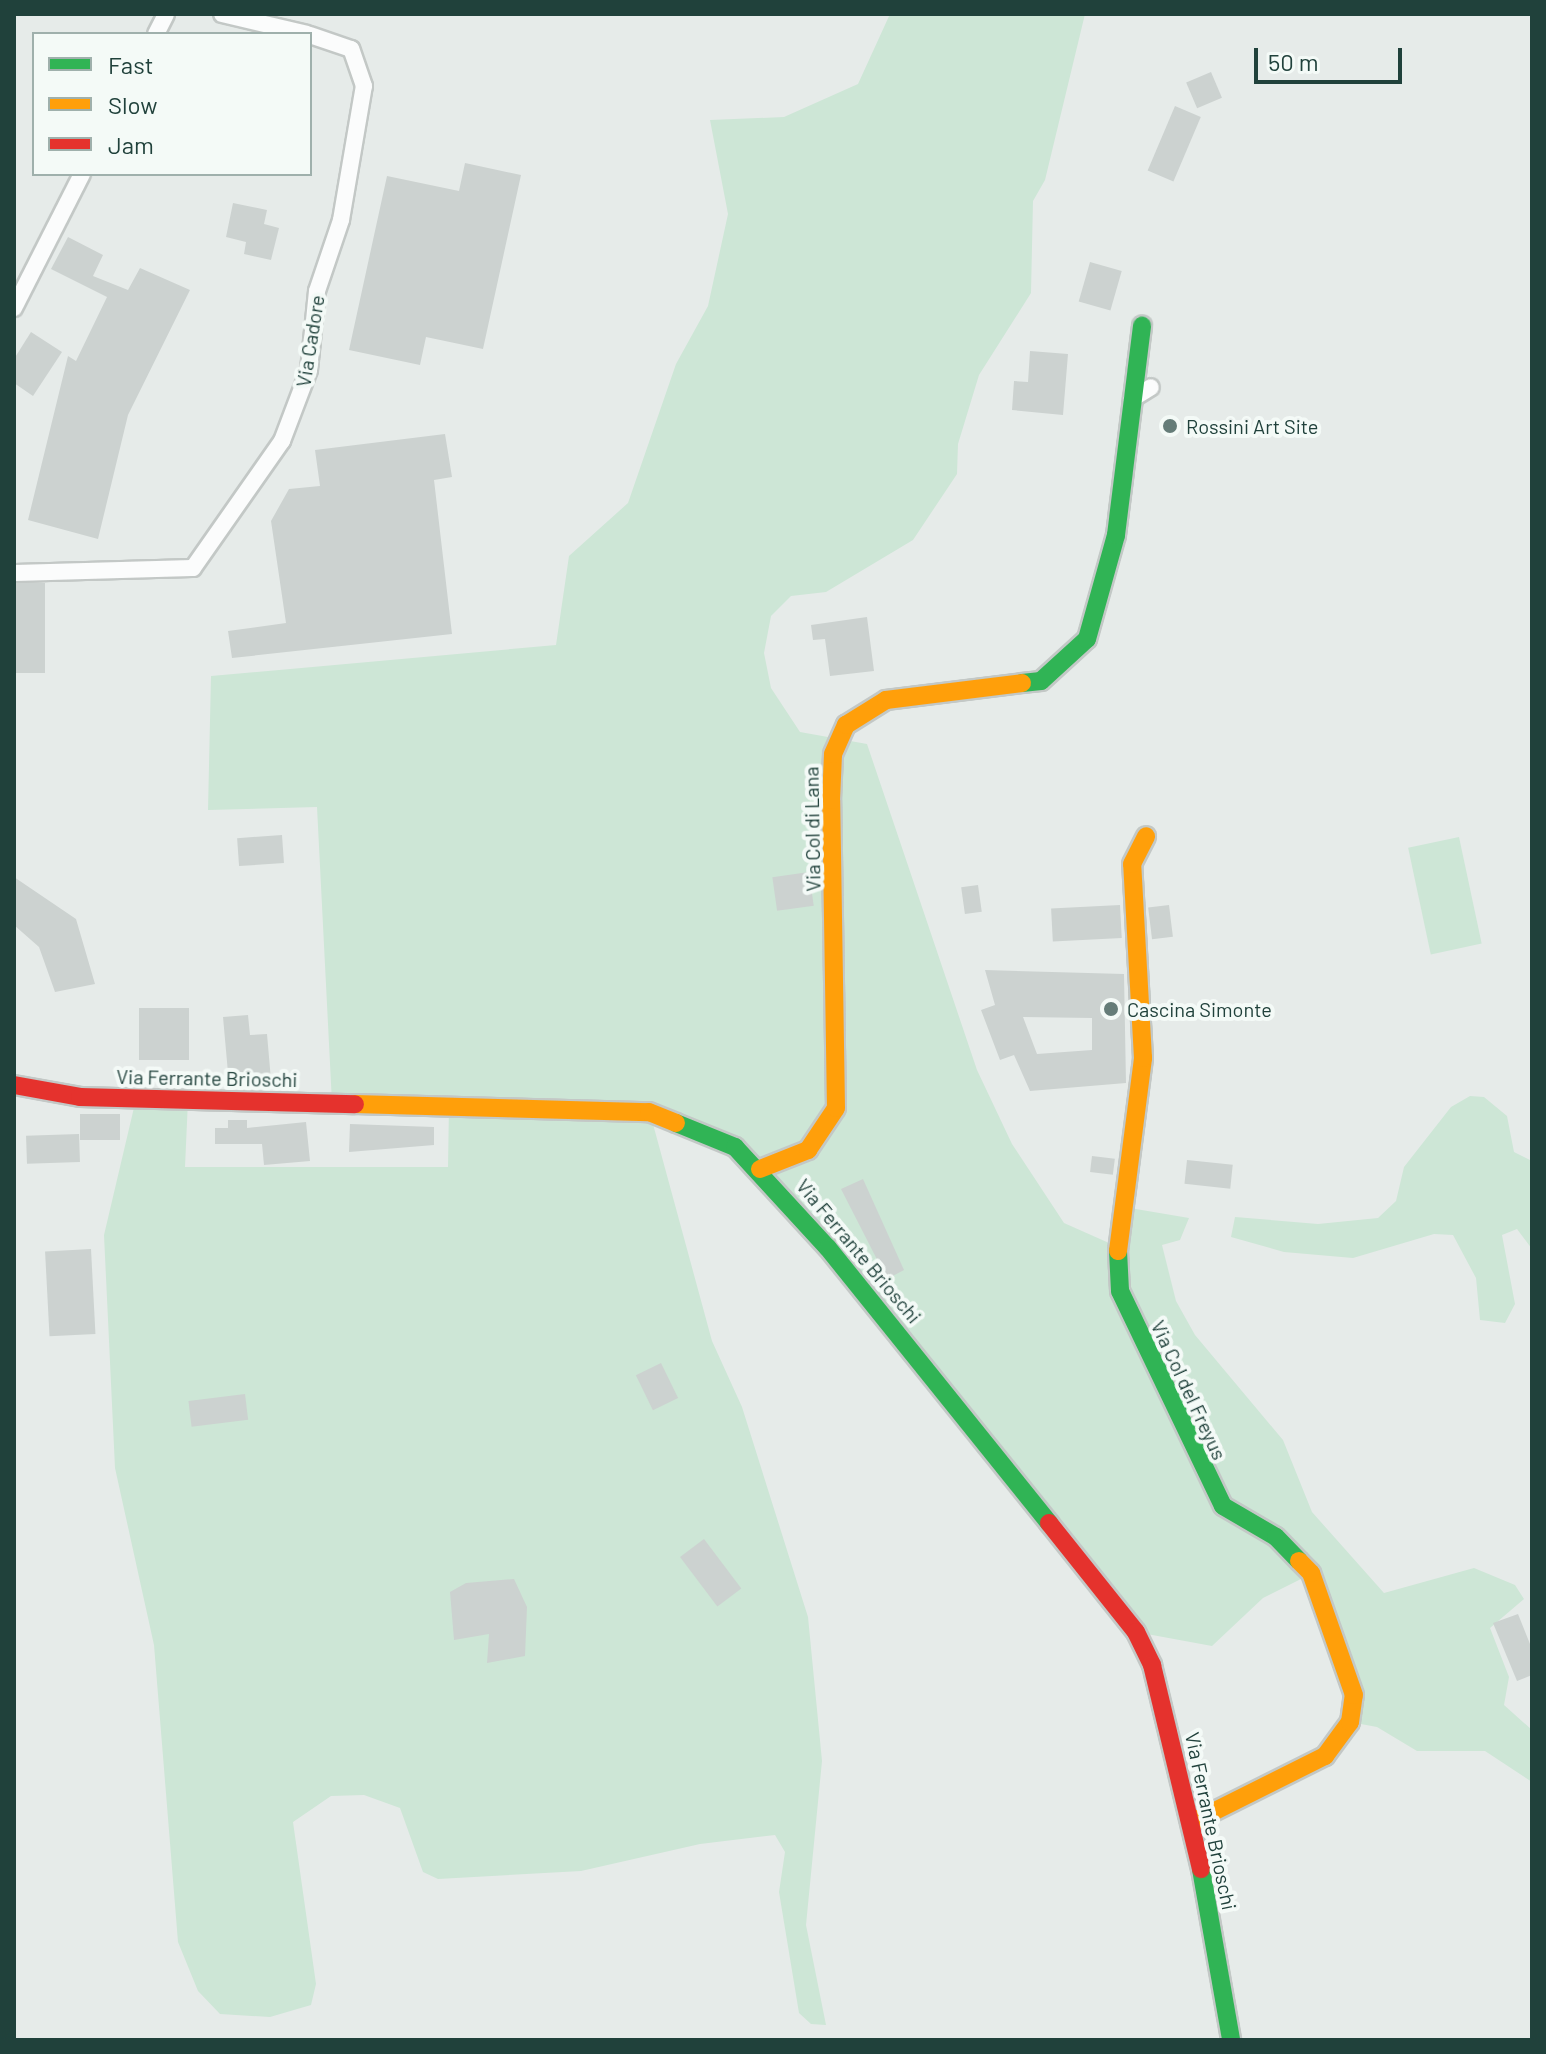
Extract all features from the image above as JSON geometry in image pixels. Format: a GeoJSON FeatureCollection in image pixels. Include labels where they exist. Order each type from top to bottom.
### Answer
{"type":"FeatureCollection","features":[{"type":"Feature","properties":{"kind":"street"},"geometry":{"type":"LineString","coordinates":[[157,32],[166,14]]}},
{"type":"Feature","properties":{"kind":"street","name":"Via Cadore"},"geometry":{"type":"LineString","coordinates":[[222,14],[299,32]]}},
{"type":"Feature","properties":{"kind":"street","name":"Via Cadore"},"geometry":{"type":"LineString","coordinates":[[14,573],[193,568],[282,441],[309,370],[317,291],[341,220],[364,86],[351,49],[312,35]]}},
{"type":"Feature","properties":{"kind":"street"},"geometry":{"type":"LineString","coordinates":[[14,308],[81,176]]}},
{"type":"Feature","properties":{"kind":"street","name":"Via Col di Lana"},"geometry":{"type":"LineString","coordinates":[[760,1169],[808,1150],[836,1108],[833,754],[855,713],[954,686],[1041,681],[1087,639],[1116,535],[1142,326]]}},
{"type":"Feature","properties":{"kind":"street"},"geometry":{"type":"LineString","coordinates":[[1132,399],[1151,387]]}},
{"type":"Feature","properties":{"kind":"street","name":"Via Col del Freyus"},"geometry":{"type":"LineString","coordinates":[[1146,836],[1132,864],[1143,1058],[1118,1247],[1120,1291],[1223,1506],[1276,1537],[1311,1573],[1354,1695],[1350,1722],[1325,1756],[1193,1822]]}},
{"type":"Feature","properties":{"kind":"street","name":"Via Ferrante Brioschi"},"geometry":{"type":"LineString","coordinates":[[14,1085],[80,1097],[649,1112],[709,1131],[760,1169],[1136,1632],[1152,1665],[1193,1822],[1231,2040]]}},
{"type":"Feature","properties":{"kind":"green space"},"geometry":{"type":"Polygon","coordinates":[[[890,14],[1085,14],[1045,180],[1033,201],[1031,293],[979,375],[958,444],[957,474],[913,540],[826,592],[791,596],[771,616],[764,653],[771,688],[800,732],[867,744],[977,1070],[1012,1144],[1064,1223],[1118,1247],[1124,1207],[1189,1218],[1180,1240],[1162,1245],[1176,1301],[1195,1335],[1283,1440],[1312,1512],[1384,1593],[1474,1568],[1515,1585],[1524,1599],[1490,1628],[1509,1677],[1504,1705],[1532,1730],[1532,1782],[1485,1751],[1417,1751],[1377,1727],[1350,1722],[1311,1574],[1263,1598],[1212,1646],[1136,1632],[760,1169],[650,1113],[712,1341],[742,1407],[808,1617],[822,1761],[806,1925],[826,2025],[811,2024],[799,2013],[779,1892],[785,1852],[775,1835],[700,1844],[581,1871],[438,1879],[423,1872],[400,1808],[364,1795],[331,1796],[293,1822],[316,1984],[311,2005],[270,2017],[220,2014],[198,1991],[178,1942],[154,1645],[115,1468],[104,1235],[136,1099],[188,1100],[185,1167],[448,1167],[449,1105],[332,1103],[317,807],[208,810],[211,676],[556,645],[569,556],[628,503],[676,364],[708,306],[728,214],[710,120],[784,117],[858,84],[890,14]]]}},
{"type":"Feature","properties":{"kind":"green space"},"geometry":{"type":"Polygon","coordinates":[[[1459,837],[1482,944],[1431,954],[1408,848],[1459,837]]]}},
{"type":"Feature","properties":{"kind":"green space"},"geometry":{"type":"Polygon","coordinates":[[[1470,1096],[1484,1097],[1507,1116],[1514,1152],[1532,1161],[1532,1249],[1517,1229],[1502,1235],[1515,1304],[1505,1323],[1480,1320],[1476,1278],[1453,1235],[1434,1234],[1353,1258],[1284,1252],[1231,1237],[1235,1217],[1318,1224],[1378,1218],[1396,1201],[1404,1167],[1451,1107],[1470,1096]]]}},
{"type":"Feature","properties":{"kind":"building"},"geometry":{"type":"Polygon","coordinates":[[[1211,72],[1222,98],[1197,108],[1186,83],[1211,72]]]}},
{"type":"Feature","properties":{"kind":"building"},"geometry":{"type":"Polygon","coordinates":[[[1175,106],[1201,117],[1173,181],[1148,170],[1175,106]]]}},
{"type":"Feature","properties":{"kind":"building"},"geometry":{"type":"Polygon","coordinates":[[[465,163],[521,175],[483,349],[426,337],[420,365],[349,350],[387,176],[459,191],[465,163]]]}},
{"type":"Feature","properties":{"kind":"building"},"geometry":{"type":"Polygon","coordinates":[[[233,203],[267,210],[264,224],[279,228],[271,260],[244,254],[246,242],[226,237],[233,203]]]}},
{"type":"Feature","properties":{"kind":"building"},"geometry":{"type":"Polygon","coordinates":[[[68,237],[103,255],[93,276],[128,290],[140,268],[190,290],[128,415],[98,539],[28,520],[68,356],[76,361],[107,297],[51,269],[68,237]]]}},
{"type":"Feature","properties":{"kind":"building"},"geometry":{"type":"Polygon","coordinates":[[[1090,262],[1122,271],[1110,311],[1079,301],[1090,262]]]}},
{"type":"Feature","properties":{"kind":"building"},"geometry":{"type":"Polygon","coordinates":[[[31,332],[62,352],[33,396],[14,383],[14,359],[31,332]]]}},
{"type":"Feature","properties":{"kind":"building"},"geometry":{"type":"Polygon","coordinates":[[[1030,351],[1068,354],[1063,415],[1012,410],[1014,381],[1028,382],[1030,351]]]}},
{"type":"Feature","properties":{"kind":"building"},"geometry":{"type":"Polygon","coordinates":[[[445,434],[452,477],[434,480],[452,634],[232,658],[228,631],[286,623],[271,521],[289,489],[320,486],[315,450],[445,434]]]}},
{"type":"Feature","properties":{"kind":"building"},"geometry":{"type":"Polygon","coordinates":[[[14,583],[45,583],[45,673],[14,673],[14,583]]]}},
{"type":"Feature","properties":{"kind":"building"},"geometry":{"type":"Polygon","coordinates":[[[867,617],[874,671],[830,676],[825,639],[813,640],[811,625],[867,617]]]}},
{"type":"Feature","properties":{"kind":"building"},"geometry":{"type":"Polygon","coordinates":[[[282,835],[284,863],[239,866],[237,838],[282,835]]]}},
{"type":"Feature","properties":{"kind":"building"},"geometry":{"type":"Polygon","coordinates":[[[809,872],[814,906],[777,911],[772,877],[809,872]]]}},
{"type":"Feature","properties":{"kind":"building"},"geometry":{"type":"Polygon","coordinates":[[[14,877],[76,919],[95,984],[55,992],[39,947],[14,925],[14,877]]]}},
{"type":"Feature","properties":{"kind":"building"},"geometry":{"type":"Polygon","coordinates":[[[978,885],[982,912],[965,914],[961,887],[978,885]]]}},
{"type":"Feature","properties":{"kind":"building"},"geometry":{"type":"Polygon","coordinates":[[[1120,905],[1122,938],[1053,942],[1051,909],[1120,905]]]}},
{"type":"Feature","properties":{"kind":"building"},"geometry":{"type":"Polygon","coordinates":[[[1169,905],[1173,937],[1152,939],[1148,908],[1169,905]]]}},
{"type":"Feature","properties":{"kind":"building"},"geometry":{"type":"Polygon","coordinates":[[[985,970],[1124,974],[1126,1083],[1030,1091],[1014,1055],[1000,1060],[981,1010],[995,1005],[985,970]],[[1023,1017],[1037,1054],[1092,1050],[1092,1018],[1023,1017]]]}},
{"type":"Feature","properties":{"kind":"building"},"geometry":{"type":"Polygon","coordinates":[[[139,1008],[189,1008],[189,1060],[139,1060],[139,1008]]]}},
{"type":"Feature","properties":{"kind":"building"},"geometry":{"type":"Polygon","coordinates":[[[248,1015],[250,1035],[267,1034],[271,1080],[229,1084],[223,1017],[248,1015]]]}},
{"type":"Feature","properties":{"kind":"building"},"geometry":{"type":"Polygon","coordinates":[[[80,1114],[120,1114],[120,1140],[80,1140],[80,1114]]]}},
{"type":"Feature","properties":{"kind":"building"},"geometry":{"type":"Polygon","coordinates":[[[228,1120],[247,1120],[247,1128],[306,1122],[310,1161],[264,1165],[262,1144],[215,1144],[215,1128],[228,1128],[228,1120]]]}},
{"type":"Feature","properties":{"kind":"building"},"geometry":{"type":"Polygon","coordinates":[[[350,1124],[434,1127],[434,1145],[349,1152],[350,1124]]]}},
{"type":"Feature","properties":{"kind":"building"},"geometry":{"type":"Polygon","coordinates":[[[79,1134],[80,1162],[27,1164],[26,1136],[79,1134]]]}},
{"type":"Feature","properties":{"kind":"building"},"geometry":{"type":"Polygon","coordinates":[[[1092,1156],[1115,1159],[1113,1175],[1090,1172],[1092,1156]]]}},
{"type":"Feature","properties":{"kind":"building"},"geometry":{"type":"Polygon","coordinates":[[[1187,1160],[1233,1165],[1230,1189],[1184,1184],[1187,1160]]]}},
{"type":"Feature","properties":{"kind":"building"},"geometry":{"type":"Polygon","coordinates":[[[863,1179],[904,1270],[887,1279],[841,1189],[863,1179]]]}},
{"type":"Feature","properties":{"kind":"building"},"geometry":{"type":"Polygon","coordinates":[[[91,1249],[95,1334],[50,1336],[45,1251],[91,1249]]]}},
{"type":"Feature","properties":{"kind":"building"},"geometry":{"type":"Polygon","coordinates":[[[661,1363],[678,1398],[653,1410],[636,1375],[661,1363]]]}},
{"type":"Feature","properties":{"kind":"building"},"geometry":{"type":"Polygon","coordinates":[[[245,1394],[248,1420],[192,1427],[188,1401],[245,1394]]]}},
{"type":"Feature","properties":{"kind":"building"},"geometry":{"type":"Polygon","coordinates":[[[704,1539],[741,1589],[717,1607],[680,1557],[704,1539]]]}},
{"type":"Feature","properties":{"kind":"building"},"geometry":{"type":"Polygon","coordinates":[[[514,1579],[527,1607],[525,1656],[487,1663],[489,1634],[454,1640],[450,1592],[466,1583],[514,1579]]]}},
{"type":"Feature","properties":{"kind":"building"},"geometry":{"type":"Polygon","coordinates":[[[1518,1614],[1532,1649],[1532,1675],[1517,1681],[1493,1623],[1518,1614]]]}},
{"type":"Feature","properties":{"kind":"traffic: fast"},"geometry":{"type":"LineString","coordinates":[[1022,683],[1041,681],[1087,639],[1116,535],[1142,326]]}},
{"type":"Feature","properties":{"kind":"traffic: fast"},"geometry":{"type":"LineString","coordinates":[[676,1123],[735,1147],[828,1248],[1049,1523]]}},
{"type":"Feature","properties":{"kind":"traffic: fast"},"geometry":{"type":"LineString","coordinates":[[1118,1251],[1120,1291],[1223,1506],[1276,1537],[1299,1561]]}},
{"type":"Feature","properties":{"kind":"traffic: fast"},"geometry":{"type":"LineString","coordinates":[[1201,1869],[1231,2040]]}},
{"type":"Feature","properties":{"kind":"traffic: slow"},"geometry":{"type":"LineString","coordinates":[[760,1169],[808,1150],[836,1108],[831,800],[833,754],[846,725],[886,700],[1022,683]]}},
{"type":"Feature","properties":{"kind":"traffic: slow"},"geometry":{"type":"LineString","coordinates":[[1118,1251],[1143,1058],[1132,864],[1146,836]]}},
{"type":"Feature","properties":{"kind":"traffic: slow"},"geometry":{"type":"LineString","coordinates":[[355,1104],[649,1112],[676,1123]]}},
{"type":"Feature","properties":{"kind":"traffic: slow"},"geometry":{"type":"LineString","coordinates":[[1193,1822],[1325,1756],[1350,1722],[1354,1695],[1311,1573],[1299,1561]]}},
{"type":"Feature","properties":{"kind":"traffic: jam"},"geometry":{"type":"LineString","coordinates":[[14,1085],[80,1097],[355,1104]]}},
{"type":"Feature","properties":{"kind":"traffic: jam"},"geometry":{"type":"LineString","coordinates":[[1049,1523],[1136,1632],[1152,1665],[1201,1869]]}},
{"type":"Feature","properties":{"kind":"place","name":"Rossini Art Site"},"geometry":{"type":"Point","coordinates":[1170,426]}},
{"type":"Feature","properties":{"kind":"place","name":"Cascina Simonte"},"geometry":{"type":"Point","coordinates":[1111,1009]}}]}
